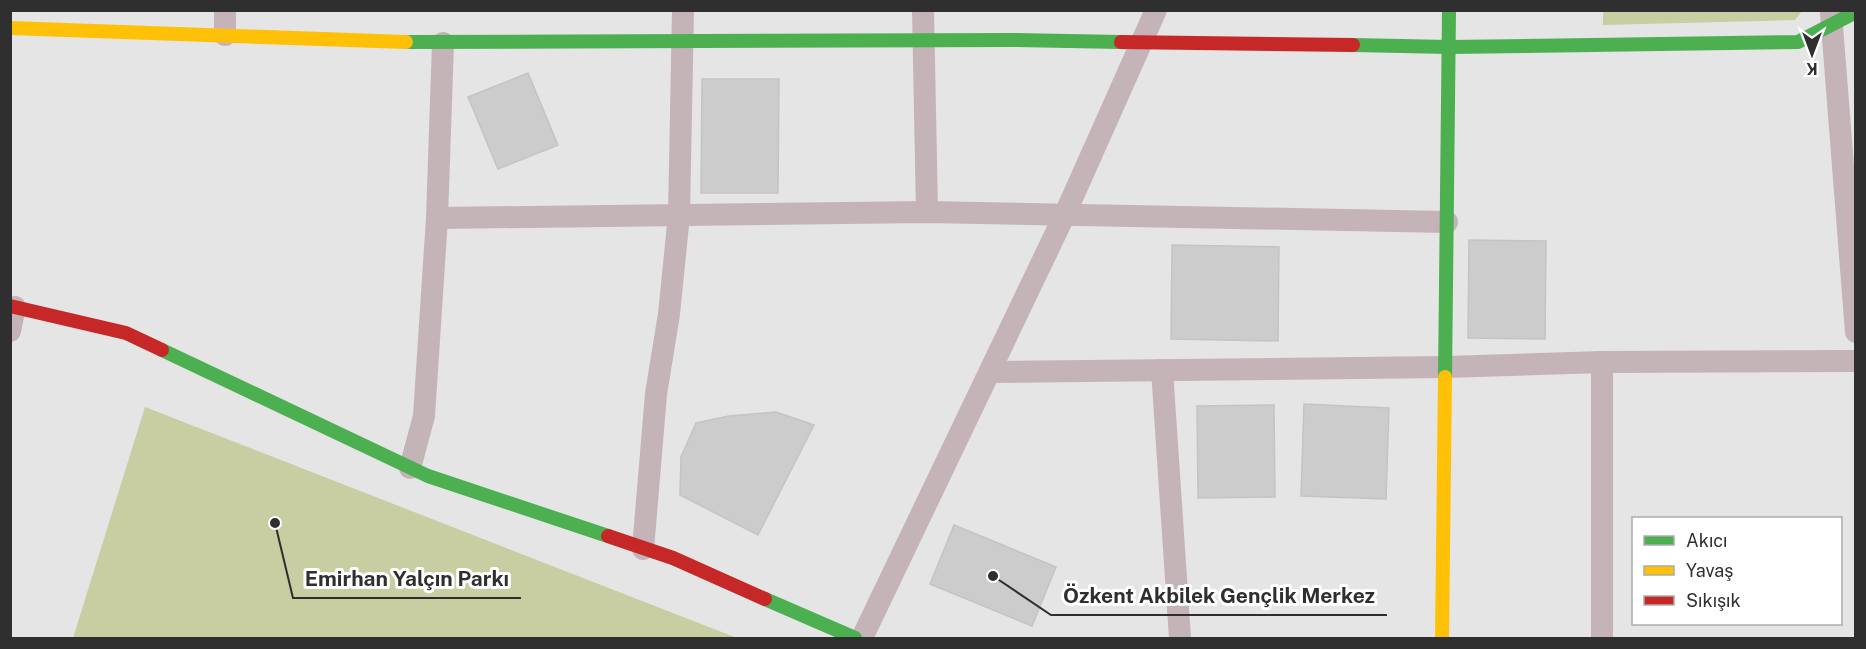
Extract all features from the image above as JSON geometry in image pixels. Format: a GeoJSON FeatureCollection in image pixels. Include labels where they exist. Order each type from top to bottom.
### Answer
{"type":"FeatureCollection","features":[{"type":"Feature","properties":{"kind":"street"},"geometry":{"type":"LineString","coordinates":[[225,10],[225,35]]}},
{"type":"Feature","properties":{"kind":"street"},"geometry":{"type":"LineString","coordinates":[[643,549],[656,394],[669,314],[679,215],[683,10]]}},
{"type":"Feature","properties":{"kind":"street"},"geometry":{"type":"LineString","coordinates":[[923,10],[927,212]]}},
{"type":"Feature","properties":{"kind":"street"},"geometry":{"type":"LineString","coordinates":[[862,639],[1065,214],[1156,10]]}},
{"type":"Feature","properties":{"kind":"street"},"geometry":{"type":"LineString","coordinates":[[1442,639],[1447,368],[1449,10]]}},
{"type":"Feature","properties":{"kind":"street"},"geometry":{"type":"LineString","coordinates":[[10,28],[443,43],[923,41],[1449,47],[1798,42],[1832,17],[1856,12]]}},
{"type":"Feature","properties":{"kind":"street"},"geometry":{"type":"LineString","coordinates":[[1832,17],[1856,332]]}},
{"type":"Feature","properties":{"kind":"street"},"geometry":{"type":"LineString","coordinates":[[410,468],[424,416],[437,218],[443,43]]}},
{"type":"Feature","properties":{"kind":"street"},"geometry":{"type":"LineString","coordinates":[[437,218],[927,212],[1447,222]]}},
{"type":"Feature","properties":{"kind":"street"},"geometry":{"type":"LineString","coordinates":[[10,331],[13,306],[126,333],[428,476],[674,558],[855,639]]}},
{"type":"Feature","properties":{"kind":"street"},"geometry":{"type":"LineString","coordinates":[[990,372],[1447,368],[1602,362],[1856,361]]}},
{"type":"Feature","properties":{"kind":"street"},"geometry":{"type":"LineString","coordinates":[[1602,362],[1602,639]]}},
{"type":"Feature","properties":{"kind":"street"},"geometry":{"type":"LineString","coordinates":[[1162,370],[1180,639]]}},
{"type":"Feature","properties":{"kind":"green space"},"geometry":{"type":"Polygon","coordinates":[[[1802,10],[1795,20],[1603,25],[1603,11],[1802,10]]]}},
{"type":"Feature","properties":{"kind":"green space"},"geometry":{"type":"Polygon","coordinates":[[[145,407],[737,638],[73,638],[145,407]]]}},
{"type":"Feature","properties":{"kind":"building"},"geometry":{"type":"Polygon","coordinates":[[[528,73],[558,145],[498,169],[468,97],[528,73]]]}},
{"type":"Feature","properties":{"kind":"building"},"geometry":{"type":"Polygon","coordinates":[[[702,79],[779,79],[778,193],[701,193],[702,79]]]}},
{"type":"Feature","properties":{"kind":"building"},"geometry":{"type":"Polygon","coordinates":[[[1469,240],[1546,241],[1545,339],[1468,338],[1469,240]]]}},
{"type":"Feature","properties":{"kind":"building"},"geometry":{"type":"Polygon","coordinates":[[[1172,245],[1279,247],[1278,341],[1171,339],[1172,245]]]}},
{"type":"Feature","properties":{"kind":"building"},"geometry":{"type":"Polygon","coordinates":[[[1304,404],[1389,408],[1386,499],[1301,496],[1304,404]]]}},
{"type":"Feature","properties":{"kind":"building"},"geometry":{"type":"Polygon","coordinates":[[[1274,405],[1275,497],[1198,498],[1197,406],[1274,405]]]}},
{"type":"Feature","properties":{"kind":"building"},"geometry":{"type":"Polygon","coordinates":[[[776,412],[814,425],[758,535],[680,495],[681,457],[696,423],[729,416],[776,412]]]}},
{"type":"Feature","properties":{"kind":"building"},"geometry":{"type":"Polygon","coordinates":[[[954,525],[1056,567],[1032,626],[930,584],[954,525]]]}},
{"type":"Feature","properties":{"kind":"traffic: fast"},"geometry":{"type":"LineString","coordinates":[[1445,377],[1449,10]]}},
{"type":"Feature","properties":{"kind":"traffic: fast"},"geometry":{"type":"LineString","coordinates":[[1353,45],[1449,47],[1798,42],[1856,12]]}},
{"type":"Feature","properties":{"kind":"traffic: fast"},"geometry":{"type":"LineString","coordinates":[[406,42],[1012,40],[1121,42]]}},
{"type":"Feature","properties":{"kind":"traffic: fast"},"geometry":{"type":"LineString","coordinates":[[162,350],[428,476],[608,536]]}},
{"type":"Feature","properties":{"kind":"traffic: fast"},"geometry":{"type":"LineString","coordinates":[[765,599],[855,638]]}},
{"type":"Feature","properties":{"kind":"traffic: slow"},"geometry":{"type":"LineString","coordinates":[[10,28],[406,42]]}},
{"type":"Feature","properties":{"kind":"traffic: slow"},"geometry":{"type":"LineString","coordinates":[[1442,638],[1445,377]]}},
{"type":"Feature","properties":{"kind":"traffic: jam"},"geometry":{"type":"LineString","coordinates":[[1121,42],[1353,45]]}},
{"type":"Feature","properties":{"kind":"traffic: jam"},"geometry":{"type":"LineString","coordinates":[[10,306],[126,333],[162,350]]}},
{"type":"Feature","properties":{"kind":"traffic: jam"},"geometry":{"type":"LineString","coordinates":[[608,536],[673,558],[765,599]]}},
{"type":"Feature","properties":{"kind":"place","name":"Emirhan Yalçın Parkı"},"geometry":{"type":"Point","coordinates":[275,523]}},
{"type":"Feature","properties":{"kind":"place","name":"Özkent Akbilek Gençlik Merkez"},"geometry":{"type":"Point","coordinates":[993,576]}}]}
